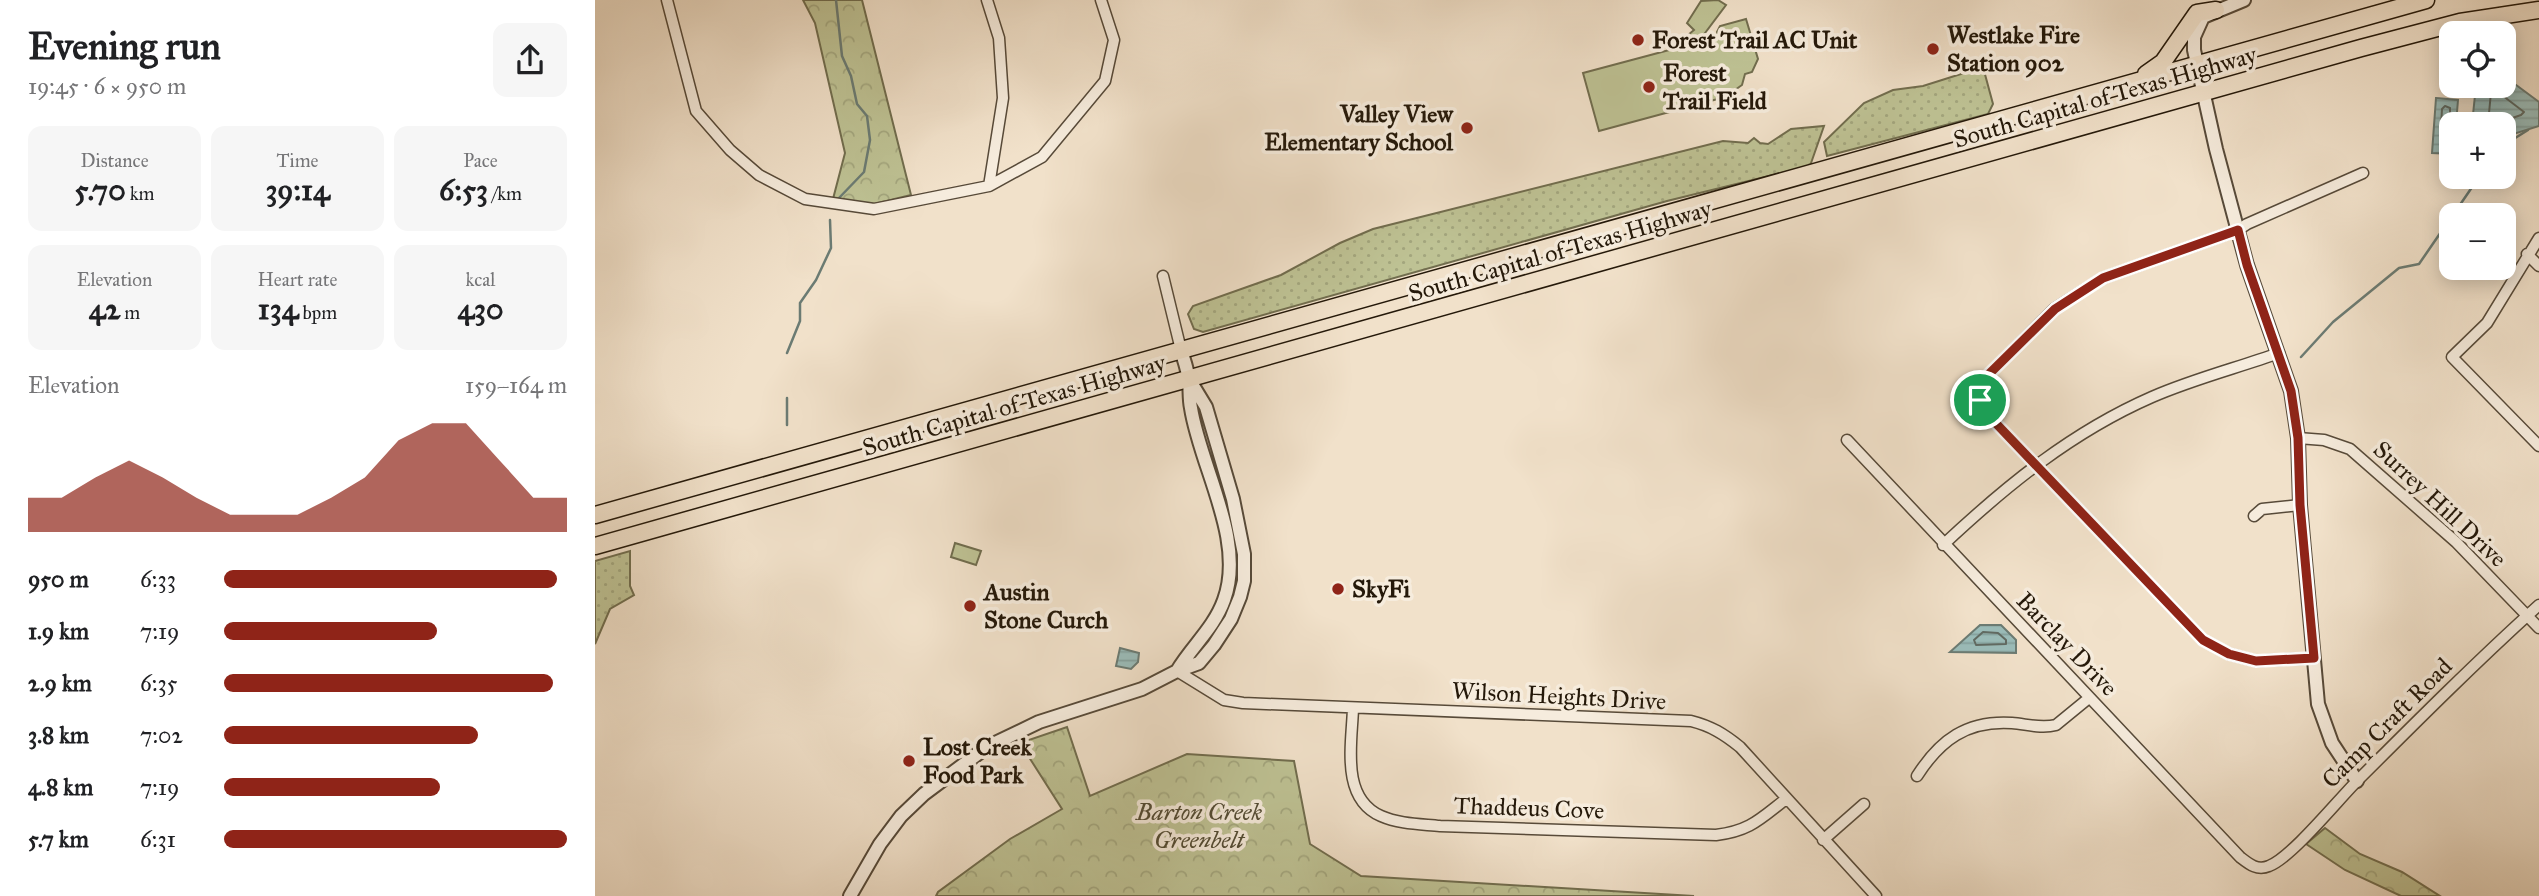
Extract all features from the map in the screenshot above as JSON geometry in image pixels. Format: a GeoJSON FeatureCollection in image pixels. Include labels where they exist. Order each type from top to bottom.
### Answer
{"type":"FeatureCollection","features":[{"type":"Feature","properties":{"kind":"highway","name":"South Capital of Texas Highway"},"geometry":{"type":"LineString","coordinates":[[595,515],[2426,0]]}},
{"type":"Feature","properties":{"kind":"highway"},"geometry":{"type":"LineString","coordinates":[[2137,81],[2163,62],[2197,13],[2215,10]]}},
{"type":"Feature","properties":{"kind":"highway","name":"South Capital of Texas Highway"},"geometry":{"type":"LineString","coordinates":[[595,546],[2203,93],[2461,22],[2539,10]]}},
{"type":"Feature","properties":{"kind":"street"},"geometry":{"type":"LineString","coordinates":[[667,0],[696,111],[730,150],[759,175],[805,199],[874,209],[989,186],[1042,157],[1105,81],[1114,40],[1101,0]]}},
{"type":"Feature","properties":{"kind":"street"},"geometry":{"type":"LineString","coordinates":[[987,0],[999,38],[1003,98],[989,186]]}},
{"type":"Feature","properties":{"kind":"street"},"geometry":{"type":"LineString","coordinates":[[2244,0],[2203,17],[2197,26],[2194,50],[2247,265],[2291,391],[2298,438],[2300,505],[2318,704],[2332,743],[2357,781]]}},
{"type":"Feature","properties":{"kind":"street"},"geometry":{"type":"LineString","coordinates":[[2314,658],[2256,661],[2229,654],[2203,640],[1988,415],[1980,400],[1989,374],[2055,309],[2103,278],[2238,230],[2363,173]]}},
{"type":"Feature","properties":{"kind":"street"},"geometry":{"type":"LineString","coordinates":[[2539,239],[2527,254],[2487,323],[2452,357],[2539,446]]}},
{"type":"Feature","properties":{"kind":"street"},"geometry":{"type":"LineString","coordinates":[[2527,254],[2539,266]]}},
{"type":"Feature","properties":{"kind":"street"},"geometry":{"type":"LineString","coordinates":[[850,896],[874,854],[901,816],[924,794],[987,747],[1039,722],[1142,689],[1199,663],[1231,619],[1244,581],[1244,554],[1233,499],[1206,407],[1189,379],[1163,276]]}},
{"type":"Feature","properties":{"kind":"street"},"geometry":{"type":"LineString","coordinates":[[1944,545],[1996,495],[2035,465],[2105,419],[2155,396],[2279,353]]}},
{"type":"Feature","properties":{"kind":"street","name":"Surrey Hill Drive"},"geometry":{"type":"LineString","coordinates":[[2298,438],[2324,439],[2350,449],[2456,542],[2539,628]]}},
{"type":"Feature","properties":{"kind":"street","name":"Barclay Drive"},"geometry":{"type":"LineString","coordinates":[[1847,440],[2240,857],[2249,864],[2263,868]]}},
{"type":"Feature","properties":{"kind":"street"},"geometry":{"type":"LineString","coordinates":[[2254,516],[2262,509],[2300,505]]}},
{"type":"Feature","properties":{"kind":"street","name":"Camp Craft Road"},"geometry":{"type":"LineString","coordinates":[[2263,868],[2273,865],[2288,853],[2357,781],[2539,605]]}},
{"type":"Feature","properties":{"kind":"street","name":"Wilson Heights Drive"},"geometry":{"type":"LineString","coordinates":[[1177,671],[1224,700],[1243,703],[1691,722],[1716,729],[1740,747],[1876,896]]}},
{"type":"Feature","properties":{"kind":"street"},"geometry":{"type":"LineString","coordinates":[[1917,776],[1939,746],[1955,735],[1975,727],[1993,724],[2056,725],[2089,698]]}},
{"type":"Feature","properties":{"kind":"street","name":"Thaddeus Cove"},"geometry":{"type":"LineString","coordinates":[[1353,708],[1351,776],[1356,790],[1371,810],[1395,821],[1440,826],[1716,835],[1735,833],[1748,828],[1786,800]]}},
{"type":"Feature","properties":{"kind":"street"},"geometry":{"type":"LineString","coordinates":[[1823,840],[1864,804]]}},
{"type":"Feature","properties":{"kind":"green space"},"geometry":{"type":"Polygon","coordinates":[[[803,0],[862,0],[911,195],[874,204],[833,199],[845,153],[815,23],[803,0]]]}},
{"type":"Feature","properties":{"kind":"green space"},"geometry":{"type":"Polygon","coordinates":[[[1718,0],[1726,5],[1699,41],[1690,41],[1688,35],[1694,30],[1687,23],[1701,1],[1718,0]]]}},
{"type":"Feature","properties":{"kind":"green space","name":"Forest Trail Field"},"geometry":{"type":"Polygon","coordinates":[[[1746,19],[1758,59],[1752,72],[1745,74],[1742,85],[1725,97],[1599,131],[1583,73],[1718,37],[1720,26],[1746,19]]]}},
{"type":"Feature","properties":{"kind":"green space"},"geometry":{"type":"Polygon","coordinates":[[[1983,67],[1993,104],[1988,114],[1827,156],[1824,142],[1864,103],[1893,90],[1923,86],[1983,67]]]}},
{"type":"Feature","properties":{"kind":"green space"},"geometry":{"type":"Polygon","coordinates":[[[1824,126],[1810,166],[1667,201],[1203,332],[1194,329],[1188,314],[1193,306],[1281,275],[1340,243],[1373,229],[1723,141],[1748,143],[1754,138],[1760,143],[1768,144],[1791,129],[1824,126]]]}},
{"type":"Feature","properties":{"kind":"green space"},"geometry":{"type":"Polygon","coordinates":[[[955,543],[981,551],[976,565],[951,557],[955,543]]]}},
{"type":"Feature","properties":{"kind":"green space"},"geometry":{"type":"Polygon","coordinates":[[[630,551],[630,586],[634,595],[610,609],[595,644],[595,561],[630,551]]]}},
{"type":"Feature","properties":{"kind":"green space","name":"Barton Creek Greenbelt"},"geometry":{"type":"Polygon","coordinates":[[[1067,727],[1090,796],[1187,754],[1294,761],[1310,844],[1361,876],[1694,896],[936,896],[1010,839],[1062,809],[1020,743],[1067,727]]]}},
{"type":"Feature","properties":{"kind":"green space"},"geometry":{"type":"Polygon","coordinates":[[[2325,828],[2360,854],[2402,872],[2440,896],[2401,896],[2345,870],[2306,844],[2325,828]]]}},
{"type":"Feature","properties":{"kind":"water"},"geometry":{"type":"Polygon","coordinates":[[[2516,85],[2539,102],[2539,126],[2516,133],[2516,112],[2473,112],[2475,98],[2516,98],[2516,85]]]}},
{"type":"Feature","properties":{"kind":"water"},"geometry":{"type":"Polygon","coordinates":[[[2436,98],[2458,100],[2457,112],[2439,112],[2439,153],[2432,153],[2436,98]]]}},
{"type":"Feature","properties":{"kind":"water"},"geometry":{"type":"Polygon","coordinates":[[[1980,625],[2001,625],[2016,640],[2016,653],[1950,652],[1980,625]]]}},
{"type":"Feature","properties":{"kind":"water"},"geometry":{"type":"Polygon","coordinates":[[[1120,648],[1139,653],[1138,662],[1131,669],[1116,666],[1120,648]]]}},
{"type":"Feature","properties":{"kind":"waterway"},"geometry":{"type":"LineString","coordinates":[[836,0],[842,56],[851,76],[857,104],[867,116],[870,140],[864,172],[838,199]]}},
{"type":"Feature","properties":{"kind":"waterway"},"geometry":{"type":"LineString","coordinates":[[2516,138],[2528,130]]}},
{"type":"Feature","properties":{"kind":"waterway"},"geometry":{"type":"LineString","coordinates":[[2461,203],[2471,189]]}},
{"type":"Feature","properties":{"kind":"waterway"},"geometry":{"type":"LineString","coordinates":[[787,353],[800,321],[800,303],[816,280],[831,248],[830,220]]}},
{"type":"Feature","properties":{"kind":"waterway"},"geometry":{"type":"LineString","coordinates":[[2301,357],[2333,322],[2399,268],[2419,264],[2439,235]]}},
{"type":"Feature","properties":{"kind":"waterway"},"geometry":{"type":"LineString","coordinates":[[787,398],[787,425]]}},
{"type":"Feature","properties":{"kind":"place","name":"Forest Trail AC Unit"},"geometry":{"type":"Point","coordinates":[1638,40]}},
{"type":"Feature","properties":{"kind":"place","name":"Westlake Fire Station 902"},"geometry":{"type":"Point","coordinates":[1933,49]}},
{"type":"Feature","properties":{"kind":"place","name":"Forest Trail Field"},"geometry":{"type":"Point","coordinates":[1649,87]}},
{"type":"Feature","properties":{"kind":"place","name":"Valley View Elementary School"},"geometry":{"type":"Point","coordinates":[1467,128]}},
{"type":"Feature","properties":{"kind":"place","name":"SkyFi"},"geometry":{"type":"Point","coordinates":[1338,589]}},
{"type":"Feature","properties":{"kind":"place","name":"Austin Stone Curch"},"geometry":{"type":"Point","coordinates":[970,606]}},
{"type":"Feature","properties":{"kind":"place","name":"Lost Creek Food Park"},"geometry":{"type":"Point","coordinates":[909,761]}},
{"type":"Feature","properties":{"kind":"route"},"geometry":{"type":"LineString","coordinates":[[2238,230],[2247,265],[2291,391],[2298,438],[2300,505],[2314,658],[2256,661],[2229,654],[2203,640],[1988,415],[1980,400],[1989,374],[2055,309],[2103,278],[2238,230]]}}]}
